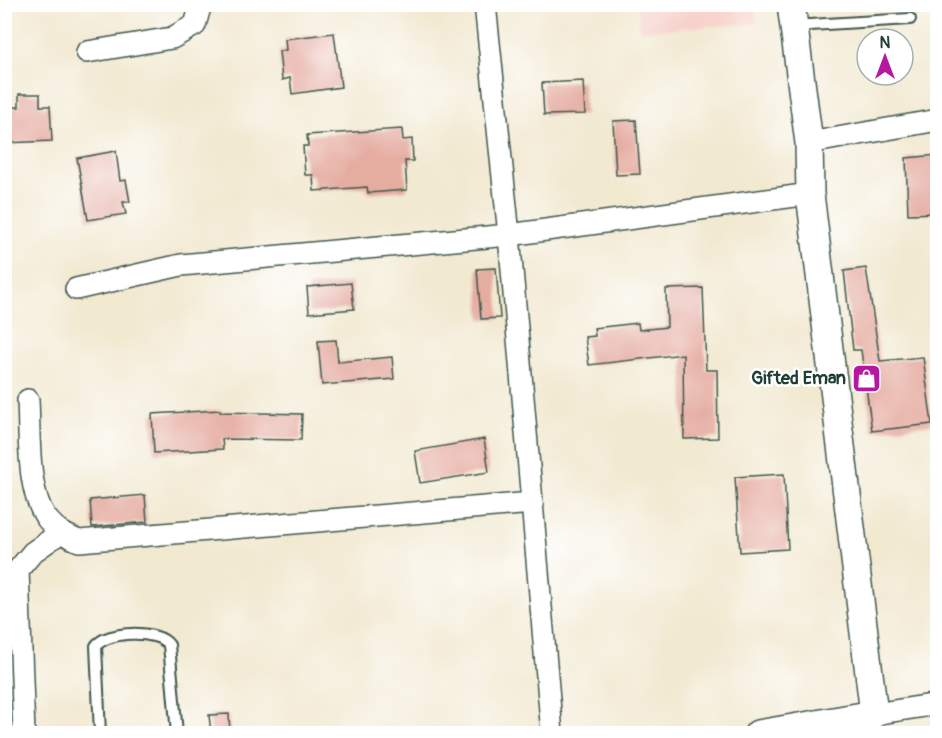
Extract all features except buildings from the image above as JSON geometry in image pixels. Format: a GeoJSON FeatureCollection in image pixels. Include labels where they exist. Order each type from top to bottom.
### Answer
{"type":"FeatureCollection","features":[{"type":"Feature","properties":{"kind":"street"},"geometry":{"type":"LineString","coordinates":[[87,52],[172,38],[195,25],[201,4]]}},
{"type":"Feature","properties":{"kind":"street"},"geometry":{"type":"LineString","coordinates":[[485,4],[509,235],[552,734]]}},
{"type":"Feature","properties":{"kind":"street"},"geometry":{"type":"LineString","coordinates":[[792,15],[809,144],[810,194],[866,724]]}},
{"type":"Feature","properties":{"kind":"street"},"geometry":{"type":"LineString","coordinates":[[809,144],[938,120]]}},
{"type":"Feature","properties":{"kind":"street"},"geometry":{"type":"LineString","coordinates":[[76,289],[181,265],[509,235],[810,194]]}},
{"type":"Feature","properties":{"kind":"street"},"geometry":{"type":"LineString","coordinates":[[28,400],[32,472],[38,500],[47,519],[60,532],[79,541],[532,503]]}},
{"type":"Feature","properties":{"kind":"street"},"geometry":{"type":"LineString","coordinates":[[24,734],[18,570],[33,552],[60,532]]}},
{"type":"Feature","properties":{"kind":"street"},"geometry":{"type":"LineString","coordinates":[[758,734],[866,724],[938,704]]}},
{"type":"Feature","properties":{"kind":"lane"},"geometry":{"type":"LineString","coordinates":[[792,15],[910,19]]}},
{"type":"Feature","properties":{"kind":"lane"},"geometry":{"type":"LineString","coordinates":[[100,734],[96,646],[107,636],[150,634],[162,638],[169,645],[177,734]]}},
{"type":"Feature","properties":{"kind":"shaded area"},"geometry":{"type":"Polygon","coordinates":[[[637,5],[755,5],[757,23],[640,31],[637,5]]]}},
{"type":"Feature","properties":{"kind":"place","name":"Gifted Eman"},"geometry":{"type":"Point","coordinates":[867,378]}}]}
